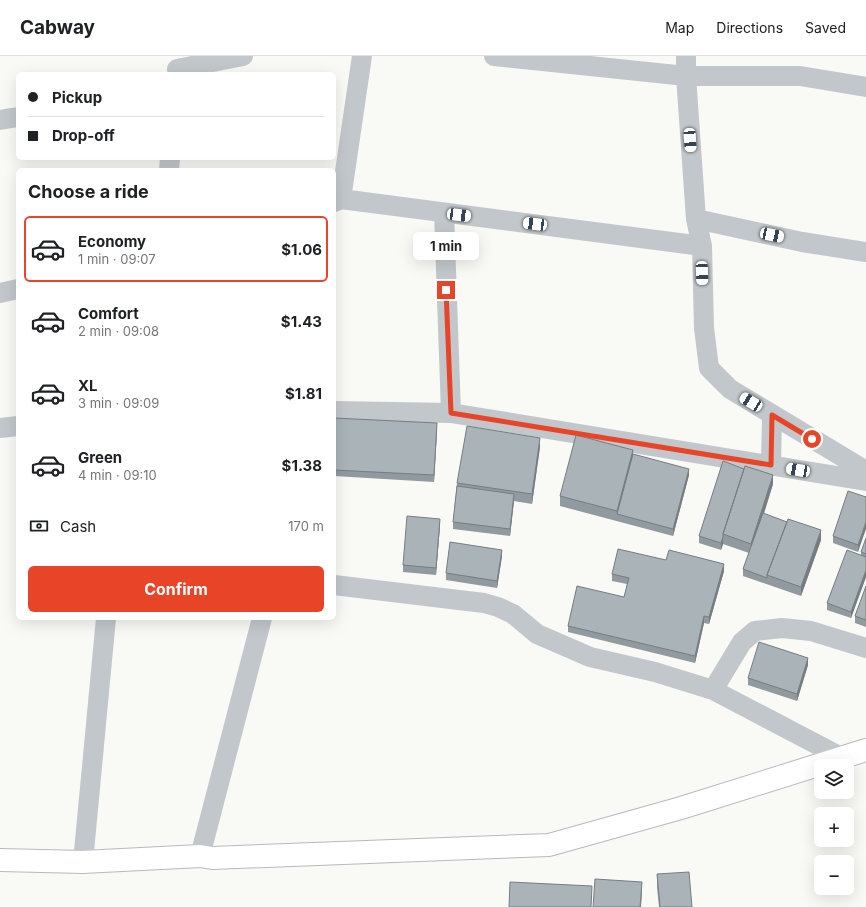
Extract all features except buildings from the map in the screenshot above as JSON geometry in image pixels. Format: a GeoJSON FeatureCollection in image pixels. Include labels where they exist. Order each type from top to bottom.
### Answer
{"type":"FeatureCollection","features":[{"type":"Feature","properties":{"kind":"street"},"geometry":{"type":"LineString","coordinates":[[174,66],[243,56]]}},
{"type":"Feature","properties":{"kind":"street"},"geometry":{"type":"LineString","coordinates":[[362,56],[338,201],[702,246]]}},
{"type":"Feature","properties":{"kind":"street"},"geometry":{"type":"LineString","coordinates":[[498,56],[686,76],[800,76],[866,88]]}},
{"type":"Feature","properties":{"kind":"street"},"geometry":{"type":"LineString","coordinates":[[686,56],[686,76],[696,219],[702,246],[704,328],[709,368],[730,389],[866,471]]}},
{"type":"Feature","properties":{"kind":"street"},"geometry":{"type":"LineString","coordinates":[[0,120],[16,117]]}},
{"type":"Feature","properties":{"kind":"street"},"geometry":{"type":"LineString","coordinates":[[444,213],[451,413]]}},
{"type":"Feature","properties":{"kind":"street"},"geometry":{"type":"LineString","coordinates":[[696,219],[802,242],[866,252]]}},
{"type":"Feature","properties":{"kind":"street"},"geometry":{"type":"LineString","coordinates":[[0,293],[16,289]]}},
{"type":"Feature","properties":{"kind":"street"},"geometry":{"type":"LineString","coordinates":[[336,411],[451,413],[866,481]]}},
{"type":"Feature","properties":{"kind":"street"},"geometry":{"type":"LineString","coordinates":[[771,465],[772,415]]}},
{"type":"Feature","properties":{"kind":"street"},"geometry":{"type":"LineString","coordinates":[[0,428],[16,426]]}},
{"type":"Feature","properties":{"kind":"street"},"geometry":{"type":"LineString","coordinates":[[336,585],[484,603],[498,607],[513,614],[537,634],[590,657],[655,672],[713,690],[842,757]]}},
{"type":"Feature","properties":{"kind":"street"},"geometry":{"type":"LineString","coordinates":[[83,862],[106,620]]}},
{"type":"Feature","properties":{"kind":"street"},"geometry":{"type":"LineString","coordinates":[[200,856],[261,620]]}},
{"type":"Feature","properties":{"kind":"street"},"geometry":{"type":"LineString","coordinates":[[713,690],[742,642],[755,631],[782,628],[811,631],[866,648]]}},
{"type":"Feature","properties":{"kind":"street"},"geometry":{"type":"LineString","coordinates":[[0,860],[83,862],[200,856],[212,858],[548,845],[681,808],[866,750]]}},
{"type":"Feature","properties":{"kind":"route"},"geometry":{"type":"LineString","coordinates":[[446,290],[451,413],[771,465],[772,415],[812,439]]}}]}
